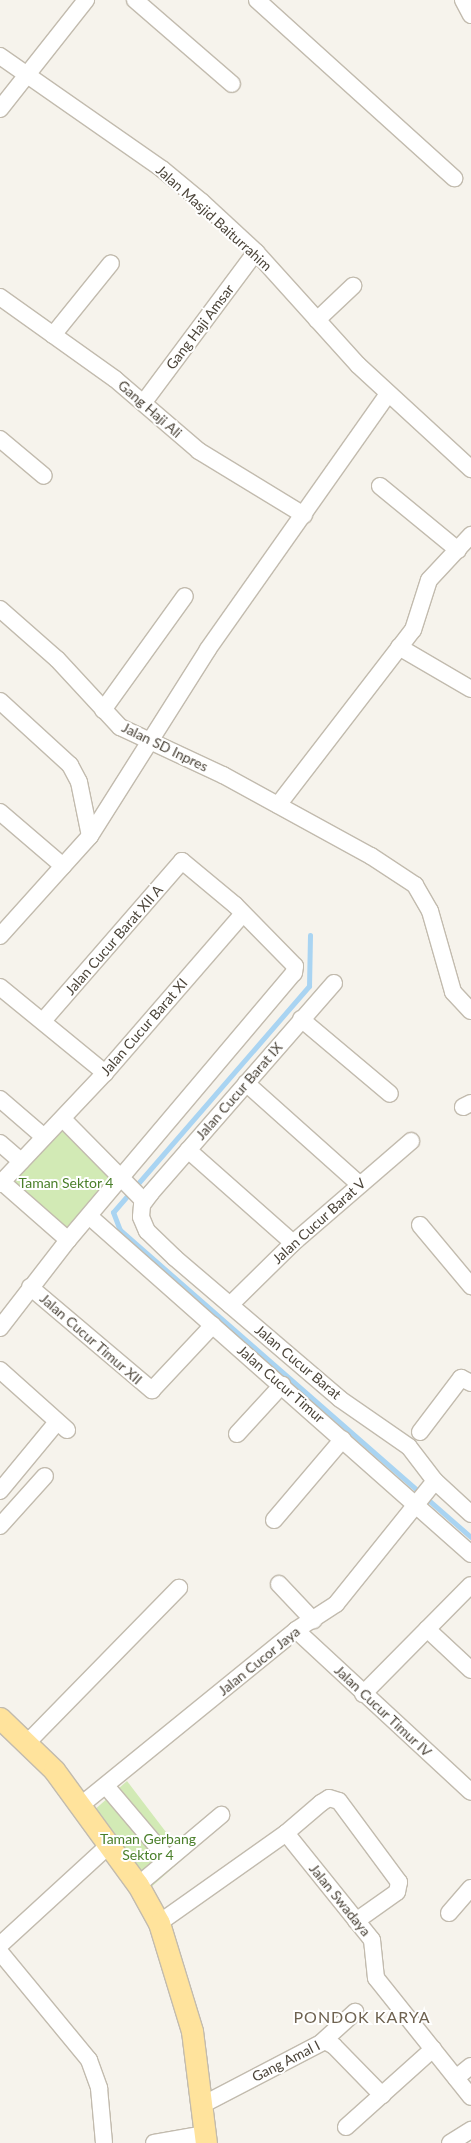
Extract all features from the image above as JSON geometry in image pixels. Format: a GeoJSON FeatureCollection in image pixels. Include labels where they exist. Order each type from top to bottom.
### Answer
{"type":"FeatureCollection","features":[{"type":"Feature","properties":{"kind":"main road"},"geometry":{"type":"LineString","coordinates":[[0,1718],[28,1742],[81,1805],[138,1886],[159,1923],[186,2007],[204,2104],[206,2138]]}},
{"type":"Feature","properties":{"kind":"street"},"geometry":{"type":"LineString","coordinates":[[0,109],[86,0]]}},
{"type":"Feature","properties":{"kind":"street"},"geometry":{"type":"LineString","coordinates":[[136,0],[232,84]]}},
{"type":"Feature","properties":{"kind":"street"},"geometry":{"type":"LineString","coordinates":[[257,0],[454,178]]}},
{"type":"Feature","properties":{"kind":"street"},"geometry":{"type":"LineString","coordinates":[[463,0],[471,15]]}},
{"type":"Feature","properties":{"kind":"street","name":"Jalan Masjid Baiturrahim"},"geometry":{"type":"LineString","coordinates":[[0,56],[28,72],[162,169],[256,252],[317,320],[361,362],[388,394],[471,469]]}},
{"type":"Feature","properties":{"kind":"street","name":"Gang Haji Amsar"},"geometry":{"type":"LineString","coordinates":[[144,402],[256,252]]}},
{"type":"Feature","properties":{"kind":"street"},"geometry":{"type":"LineString","coordinates":[[53,335],[111,263]]}},
{"type":"Feature","properties":{"kind":"street"},"geometry":{"type":"LineString","coordinates":[[317,320],[353,286]]}},
{"type":"Feature","properties":{"kind":"street","name":"Gang Haji Ali"},"geometry":{"type":"LineString","coordinates":[[0,297],[144,402],[199,452],[304,516]]}},
{"type":"Feature","properties":{"kind":"street"},"geometry":{"type":"LineString","coordinates":[[1,934],[90,836],[208,649],[304,516],[388,394]]}},
{"type":"Feature","properties":{"kind":"street"},"geometry":{"type":"LineString","coordinates":[[0,439],[44,476]]}},
{"type":"Feature","properties":{"kind":"street"},"geometry":{"type":"LineString","coordinates":[[380,486],[458,550]]}},
{"type":"Feature","properties":{"kind":"street"},"geometry":{"type":"LineString","coordinates":[[278,805],[418,623],[427,583],[471,535]]}},
{"type":"Feature","properties":{"kind":"street"},"geometry":{"type":"LineString","coordinates":[[103,710],[185,596]]}},
{"type":"Feature","properties":{"kind":"street","name":"Jalan SD Inpres"},"geometry":{"type":"LineString","coordinates":[[0,609],[57,659],[103,710],[128,732],[151,741],[278,805],[371,856],[415,886],[430,911],[453,992],[471,1011]]}},
{"type":"Feature","properties":{"kind":"street"},"geometry":{"type":"LineString","coordinates":[[399,647],[471,689]]}},
{"type":"Feature","properties":{"kind":"street"},"geometry":{"type":"LineString","coordinates":[[0,701],[70,765],[79,782],[90,836]]}},
{"type":"Feature","properties":{"kind":"street"},"geometry":{"type":"LineString","coordinates":[[0,812],[63,866]]}},
{"type":"Feature","properties":{"kind":"street","name":"Jalan Cucur Barat XII A"},"geometry":{"type":"LineString","coordinates":[[43,1021],[179,864],[185,862],[242,915]]}},
{"type":"Feature","properties":{"kind":"street"},"geometry":{"type":"LineString","coordinates":[[0,1328],[30,1286],[68,1240],[124,1181],[294,973],[293,961],[242,915]]}},
{"type":"Feature","properties":{"kind":"street","name":"Jalan Cucur Barat XI"},"geometry":{"type":"LineString","coordinates":[[1,1183],[20,1161],[63,1119],[242,915]]}},
{"type":"Feature","properties":{"kind":"street","name":"Jalan Cucur Barat IX"},"geometry":{"type":"LineString","coordinates":[[143,1199],[334,983]]}},
{"type":"Feature","properties":{"kind":"street"},"geometry":{"type":"LineString","coordinates":[[0,987],[105,1072]]}},
{"type":"Feature","properties":{"kind":"street"},"geometry":{"type":"LineString","coordinates":[[301,1019],[390,1094]]}},
{"type":"Feature","properties":{"kind":"street"},"geometry":{"type":"LineString","coordinates":[[246,1083],[359,1184]]}},
{"type":"Feature","properties":{"kind":"street"},"geometry":{"type":"LineString","coordinates":[[0,1099],[44,1137]]}},
{"type":"Feature","properties":{"kind":"street"},"geometry":{"type":"LineString","coordinates":[[63,1119],[143,1199]]}},
{"type":"Feature","properties":{"kind":"street","name":"Jalan Cucur Barat V"},"geometry":{"type":"LineString","coordinates":[[230,1305],[293,1242],[411,1141]]}},
{"type":"Feature","properties":{"kind":"street"},"geometry":{"type":"LineString","coordinates":[[0,1143],[20,1161]]}},
{"type":"Feature","properties":{"kind":"street"},"geometry":{"type":"LineString","coordinates":[[188,1150],[293,1242]]}},
{"type":"Feature","properties":{"kind":"street"},"geometry":{"type":"LineString","coordinates":[[1,1183],[68,1240]]}},
{"type":"Feature","properties":{"kind":"street","name":"Jalan Cucur Barat"},"geometry":{"type":"LineString","coordinates":[[143,1199],[141,1213],[147,1231],[340,1399],[409,1446],[433,1482],[471,1514]]}},
{"type":"Feature","properties":{"kind":"street","name":"Jalan Cucur Timur"},"geometry":{"type":"LineString","coordinates":[[89,1216],[416,1502],[471,1554]]}},
{"type":"Feature","properties":{"kind":"street"},"geometry":{"type":"LineString","coordinates":[[420,1225],[471,1286]]}},
{"type":"Feature","properties":{"kind":"street","name":"Jalan Cucur Timur XII"},"geometry":{"type":"LineString","coordinates":[[30,1286],[152,1390],[213,1325]]}},
{"type":"Feature","properties":{"kind":"street"},"geometry":{"type":"LineString","coordinates":[[0,1370],[62,1426],[0,1491]]}},
{"type":"Feature","properties":{"kind":"street"},"geometry":{"type":"LineString","coordinates":[[420,1432],[461,1378],[471,1383]]}},
{"type":"Feature","properties":{"kind":"street"},"geometry":{"type":"LineString","coordinates":[[237,1434],[282,1386]]}},
{"type":"Feature","properties":{"kind":"street"},"geometry":{"type":"LineString","coordinates":[[274,1520],[343,1440]]}},
{"type":"Feature","properties":{"kind":"street"},"geometry":{"type":"LineString","coordinates":[[0,1526],[45,1476]]}},
{"type":"Feature","properties":{"kind":"street","name":"Jalan Cucor Jaya"},"geometry":{"type":"LineString","coordinates":[[81,1805],[296,1630],[336,1604],[433,1482]]}},
{"type":"Feature","properties":{"kind":"street"},"geometry":{"type":"LineString","coordinates":[[279,1584],[312,1620]]}},
{"type":"Feature","properties":{"kind":"street"},"geometry":{"type":"LineString","coordinates":[[363,1694],[471,1585]]}},
{"type":"Feature","properties":{"kind":"street"},"geometry":{"type":"LineString","coordinates":[[28,1742],[179,1588]]}},
{"type":"Feature","properties":{"kind":"street"},"geometry":{"type":"LineString","coordinates":[[427,1629],[471,1670]]}},
{"type":"Feature","properties":{"kind":"street","name":"Jalan Cucur Timur IV"},"geometry":{"type":"LineString","coordinates":[[296,1630],[471,1792]]}},
{"type":"Feature","properties":{"kind":"street"},"geometry":{"type":"LineString","coordinates":[[106,1786],[168,1859]]}},
{"type":"Feature","properties":{"kind":"street"},"geometry":{"type":"LineString","coordinates":[[159,1923],[286,1833],[320,1803],[330,1798],[339,1801],[399,1882],[397,1892],[356,1921]]}},
{"type":"Feature","properties":{"kind":"street"},"geometry":{"type":"LineString","coordinates":[[138,1886],[221,1815]]}},
{"type":"Feature","properties":{"kind":"street","name":"Jalan Swadaya"},"geometry":{"type":"LineString","coordinates":[[286,1833],[374,1943],[372,1968],[376,1978],[471,2096]]}},
{"type":"Feature","properties":{"kind":"street"},"geometry":{"type":"LineString","coordinates":[[0,1945],[109,1845]]}},
{"type":"Feature","properties":{"kind":"street"},"geometry":{"type":"LineString","coordinates":[[449,1913],[471,1888]]}},
{"type":"Feature","properties":{"kind":"street"},"geometry":{"type":"LineString","coordinates":[[0,1952],[89,2060],[100,2088],[104,2143]]}},
{"type":"Feature","properties":{"kind":"street"},"geometry":{"type":"LineString","coordinates":[[322,2042],[355,2012]]}},
{"type":"Feature","properties":{"kind":"street","name":"Gang Amal I"},"geometry":{"type":"LineString","coordinates":[[204,2104],[322,2042],[334,2046],[382,2095]]}},
{"type":"Feature","properties":{"kind":"street"},"geometry":{"type":"LineString","coordinates":[[346,2127],[433,2049]]}},
{"type":"Feature","properties":{"kind":"street"},"geometry":{"type":"LineString","coordinates":[[456,2078],[471,2066]]}},
{"type":"Feature","properties":{"kind":"street"},"geometry":{"type":"LineString","coordinates":[[450,2143],[471,2130]]}},
{"type":"Feature","properties":{"kind":"street"},"geometry":{"type":"LineString","coordinates":[[154,2143],[206,2138]]}},
{"type":"Feature","properties":{"kind":"green space","name":"Taman Sektor 4"},"geometry":{"type":"Polygon","coordinates":[[[56,1119],[123,1180],[70,1239],[2,1180],[56,1119]]]}},
{"type":"Feature","properties":{"kind":"green space","name":"Taman Gerbang Sektor 4"},"geometry":{"type":"Polygon","coordinates":[[[127,1781],[185,1857],[149,1889],[92,1812],[127,1781]]]}},
{"type":"Feature","properties":{"kind":"waterway"},"geometry":{"type":"LineString","coordinates":[[310,935],[309,986],[113,1212],[120,1230],[471,1537]]}},
{"type":"Feature","properties":{"kind":"district","name":"PONDOK KARYA"},"geometry":{"type":"Point","coordinates":[362,2017]}}]}
